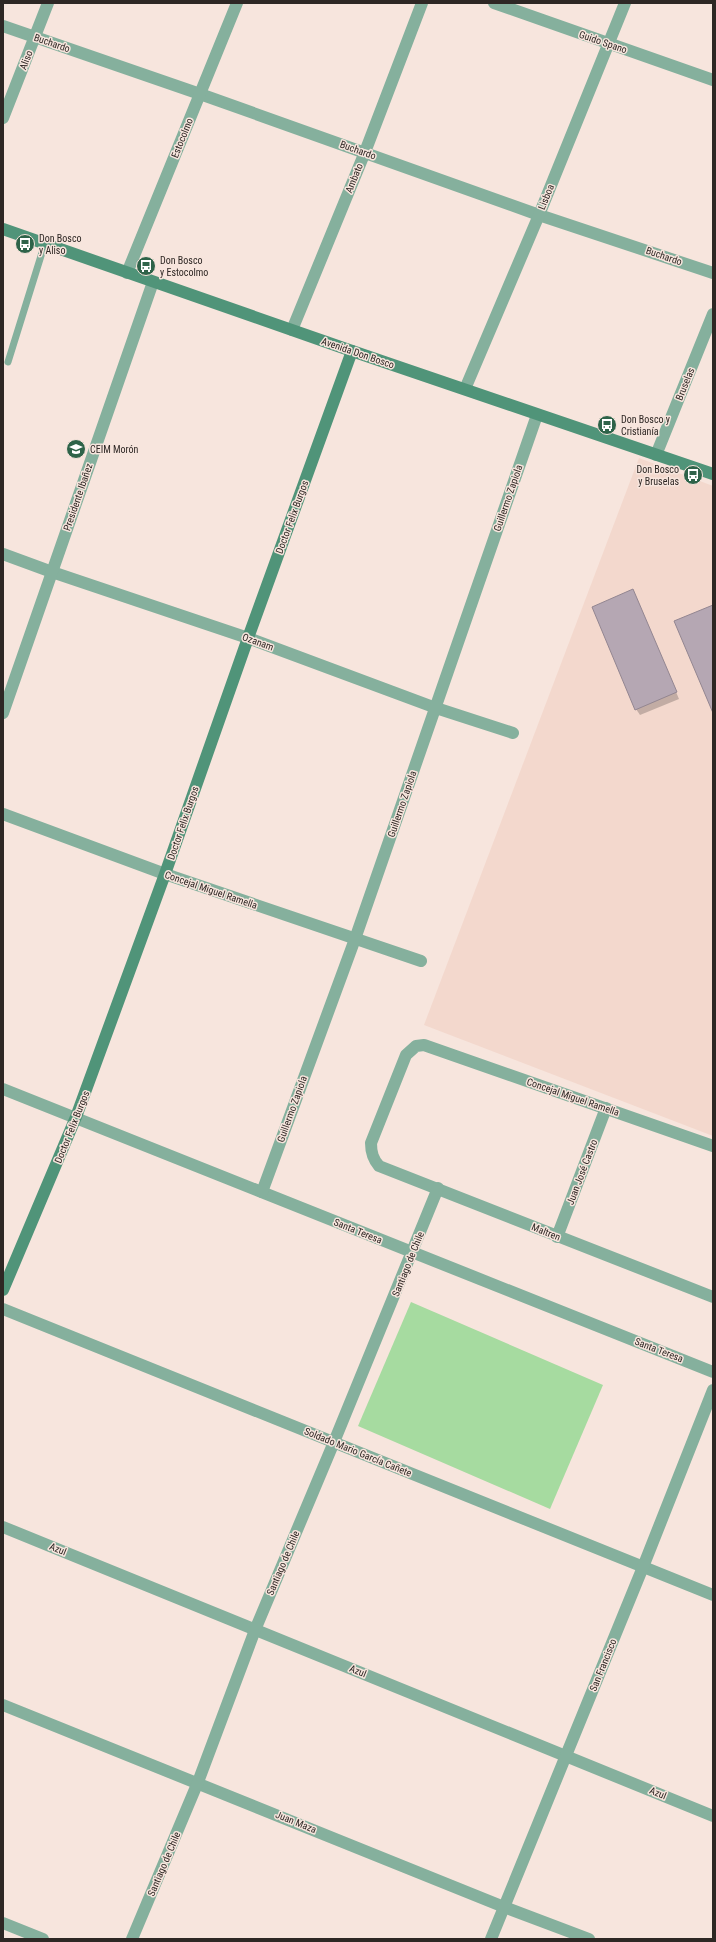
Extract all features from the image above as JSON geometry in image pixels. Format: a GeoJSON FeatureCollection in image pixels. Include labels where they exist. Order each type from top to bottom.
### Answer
{"type":"FeatureCollection","features":[{"type":"Feature","properties":{"kind":"street","name":"Aliso"},"geometry":{"type":"LineString","coordinates":[[3,118],[48,3]]}},
{"type":"Feature","properties":{"kind":"street","name":"Estocolmo"},"geometry":{"type":"LineString","coordinates":[[127,272],[237,3]]}},
{"type":"Feature","properties":{"kind":"street","name":"Ambato"},"geometry":{"type":"LineString","coordinates":[[292,330],[422,3]]}},
{"type":"Feature","properties":{"kind":"street","name":"Guido Spano"},"geometry":{"type":"LineString","coordinates":[[494,3],[713,80]]}},
{"type":"Feature","properties":{"kind":"street","name":"Lisboa"},"geometry":{"type":"LineString","coordinates":[[465,389],[539,215],[625,3]]}},
{"type":"Feature","properties":{"kind":"street","name":"Buchardo"},"geometry":{"type":"LineString","coordinates":[[3,26],[200,94],[539,215],[713,273]]}},
{"type":"Feature","properties":{"kind":"street","name":"Avenida Don Bosco"},"geometry":{"type":"LineString","coordinates":[[3,229],[536,415],[713,474]]}},
{"type":"Feature","properties":{"kind":"street","name":"Presidente Ibañez"},"geometry":{"type":"LineString","coordinates":[[3,713],[153,282]]}},
{"type":"Feature","properties":{"kind":"street","name":"Bruselas"},"geometry":{"type":"LineString","coordinates":[[656,455],[713,314]]}},
{"type":"Feature","properties":{"kind":"street","name":"Doctor Felix Burgos"},"geometry":{"type":"LineString","coordinates":[[3,1290],[76,1118],[352,351]]}},
{"type":"Feature","properties":{"kind":"street","name":"Guillermo Zapiola"},"geometry":{"type":"LineString","coordinates":[[262,1192],[355,939],[536,415]]}},
{"type":"Feature","properties":{"kind":"street","name":"Ozanam"},"geometry":{"type":"LineString","coordinates":[[3,554],[248,638],[436,708],[513,733]]}},
{"type":"Feature","properties":{"kind":"street","name":"Concejal Miguel Ramella"},"geometry":{"type":"LineString","coordinates":[[3,814],[165,874],[421,961]]}},
{"type":"Feature","properties":{"kind":"street","name":"Concejal Miguel Ramella"},"geometry":{"type":"LineString","coordinates":[[379,1166],[372,1156],[371,1143],[406,1055],[416,1046],[424,1045],[434,1047],[713,1146]]}},
{"type":"Feature","properties":{"kind":"street","name":"Santa Teresa"},"geometry":{"type":"LineString","coordinates":[[3,1089],[262,1192],[412,1254],[713,1372]]}},
{"type":"Feature","properties":{"kind":"street","name":"Juan José Castro"},"geometry":{"type":"LineString","coordinates":[[557,1237],[606,1108]]}},
{"type":"Feature","properties":{"kind":"street","name":"Maltren"},"geometry":{"type":"LineString","coordinates":[[379,1166],[713,1297]]}},
{"type":"Feature","properties":{"kind":"street","name":"Santiago de Chile"},"geometry":{"type":"LineString","coordinates":[[132,1939],[198,1782],[255,1630],[412,1254],[438,1188]]}},
{"type":"Feature","properties":{"kind":"street","name":"Soldado Mario García Cañete"},"geometry":{"type":"LineString","coordinates":[[3,1309],[713,1595]]}},
{"type":"Feature","properties":{"kind":"street","name":"San Francisco"},"geometry":{"type":"LineString","coordinates":[[491,1939],[643,1567],[713,1390]]}},
{"type":"Feature","properties":{"kind":"street","name":"Azul"},"geometry":{"type":"LineString","coordinates":[[3,1527],[713,1816]]}},
{"type":"Feature","properties":{"kind":"street","name":"Juan Maza"},"geometry":{"type":"LineString","coordinates":[[3,1705],[198,1782],[504,1907],[589,1939]]}},
{"type":"Feature","properties":{"kind":"street"},"geometry":{"type":"LineString","coordinates":[[3,1923],[43,1939]]}},
{"type":"Feature","properties":{"kind":"lane"},"geometry":{"type":"LineString","coordinates":[[8,362],[45,243]]}},
{"type":"Feature","properties":{"kind":"shaded area"},"geometry":{"type":"Polygon","coordinates":[[[639,458],[713,486],[713,1136],[424,1025],[639,458]]]}},
{"type":"Feature","properties":{"kind":"green space"},"geometry":{"type":"Polygon","coordinates":[[[411,1302],[603,1385],[550,1509],[358,1426],[411,1302]]]}},
{"type":"Feature","properties":{"kind":"building"},"geometry":{"type":"Polygon","coordinates":[[[633,589],[677,692],[635,710],[592,607],[633,589]]]}},
{"type":"Feature","properties":{"kind":"building"},"geometry":{"type":"Polygon","coordinates":[[[713,605],[713,713],[674,621],[713,605]]]}},
{"type":"Feature","properties":{"kind":"place","name":"Don Bosco y Aliso"},"geometry":{"type":"Point","coordinates":[25,244]}},
{"type":"Feature","properties":{"kind":"place","name":"Don Bosco y Estocolmo"},"geometry":{"type":"Point","coordinates":[146,266]}},
{"type":"Feature","properties":{"kind":"place","name":"Don Bosco y Cristianía"},"geometry":{"type":"Point","coordinates":[607,425]}},
{"type":"Feature","properties":{"kind":"place","name":"CEIM Morón"},"geometry":{"type":"Point","coordinates":[76,449]}},
{"type":"Feature","properties":{"kind":"place","name":"Don Bosco y Bruselas"},"geometry":{"type":"Point","coordinates":[693,475]}}]}
